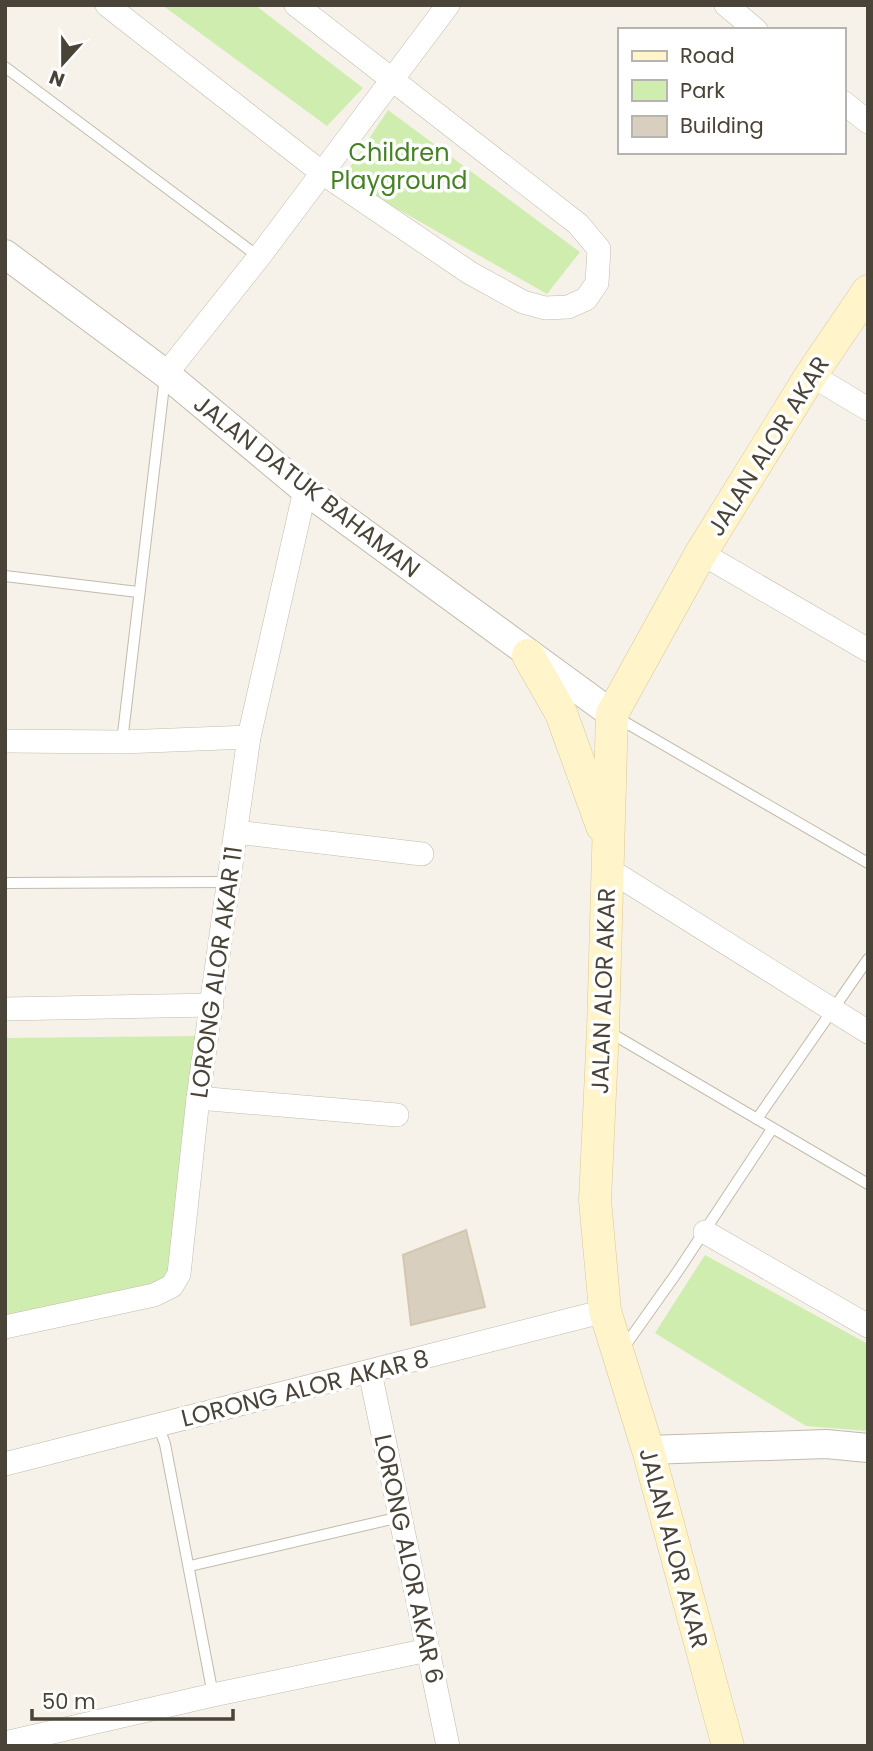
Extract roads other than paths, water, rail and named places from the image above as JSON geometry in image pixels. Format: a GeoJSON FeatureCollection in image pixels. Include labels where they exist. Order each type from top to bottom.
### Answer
{"type":"FeatureCollection","features":[{"type":"Feature","properties":{"kind":"main road","name":"JALAN ALOR AKAR"},"geometry":{"type":"LineString","coordinates":[[728,1746],[648,1450],[605,1311],[595,1200],[612,714],[701,553],[811,375],[868,291]]}},
{"type":"Feature","properties":{"kind":"main road"},"geometry":{"type":"LineString","coordinates":[[528,655],[561,713],[608,857]]}},
{"type":"Feature","properties":{"kind":"street"},"geometry":{"type":"LineString","coordinates":[[107,5],[321,172],[470,273],[523,302],[545,308],[568,307],[586,299],[597,283],[599,249],[578,224],[296,5]]}},
{"type":"Feature","properties":{"kind":"street"},"geometry":{"type":"LineString","coordinates":[[166,374],[259,257],[448,5]]}},
{"type":"Feature","properties":{"kind":"street"},"geometry":{"type":"LineString","coordinates":[[726,5],[754,28]]}},
{"type":"Feature","properties":{"kind":"street"},"geometry":{"type":"LineString","coordinates":[[845,104],[868,122]]}},
{"type":"Feature","properties":{"kind":"street","name":"JALAN DATUK BAHAMAN"},"geometry":{"type":"LineString","coordinates":[[7,261],[166,374],[305,490],[612,714]]}},
{"type":"Feature","properties":{"kind":"street"},"geometry":{"type":"LineString","coordinates":[[811,375],[868,409]]}},
{"type":"Feature","properties":{"kind":"street","name":"LORONG ALOR AKAR 11"},"geometry":{"type":"LineString","coordinates":[[5,1327],[154,1295],[172,1286],[179,1274],[198,1098],[249,737],[305,490]]}},
{"type":"Feature","properties":{"kind":"street"},"geometry":{"type":"LineString","coordinates":[[701,553],[868,650]]}},
{"type":"Feature","properties":{"kind":"street"},"geometry":{"type":"LineString","coordinates":[[5,741],[122,742],[249,737]]}},
{"type":"Feature","properties":{"kind":"street"},"geometry":{"type":"LineString","coordinates":[[236,832],[422,855]]}},
{"type":"Feature","properties":{"kind":"street"},"geometry":{"type":"LineString","coordinates":[[608,857],[868,1032]]}},
{"type":"Feature","properties":{"kind":"street"},"geometry":{"type":"LineString","coordinates":[[5,1009],[212,1005]]}},
{"type":"Feature","properties":{"kind":"street"},"geometry":{"type":"LineString","coordinates":[[198,1098],[397,1115]]}},
{"type":"Feature","properties":{"kind":"street"},"geometry":{"type":"LineString","coordinates":[[705,1232],[868,1326]]}},
{"type":"Feature","properties":{"kind":"street","name":"LORONG ALOR AKAR 8"},"geometry":{"type":"LineString","coordinates":[[5,1464],[605,1311]]}},
{"type":"Feature","properties":{"kind":"street","name":"LORONG ALOR AKAR 6"},"geometry":{"type":"LineString","coordinates":[[370,1372],[448,1746]]}},
{"type":"Feature","properties":{"kind":"street"},"geometry":{"type":"LineString","coordinates":[[648,1450],[826,1444],[868,1448]]}},
{"type":"Feature","properties":{"kind":"street"},"geometry":{"type":"LineString","coordinates":[[5,1744],[214,1695],[428,1650]]}},
{"type":"Feature","properties":{"kind":"lane"},"geometry":{"type":"LineString","coordinates":[[5,67],[259,257]]}},
{"type":"Feature","properties":{"kind":"lane"},"geometry":{"type":"LineString","coordinates":[[122,742],[166,374]]}},
{"type":"Feature","properties":{"kind":"lane"},"geometry":{"type":"LineString","coordinates":[[5,576],[138,592]]}},
{"type":"Feature","properties":{"kind":"lane"},"geometry":{"type":"LineString","coordinates":[[612,714],[868,863]]}},
{"type":"Feature","properties":{"kind":"lane"},"geometry":{"type":"LineString","coordinates":[[5,883],[228,882]]}},
{"type":"Feature","properties":{"kind":"lane"},"geometry":{"type":"LineString","coordinates":[[757,1119],[868,959]]}},
{"type":"Feature","properties":{"kind":"lane"},"geometry":{"type":"LineString","coordinates":[[603,1029],[868,1184]]}},
{"type":"Feature","properties":{"kind":"lane"},"geometry":{"type":"LineString","coordinates":[[618,1355],[705,1232],[772,1129]]}},
{"type":"Feature","properties":{"kind":"lane"},"geometry":{"type":"LineString","coordinates":[[158,1426],[165,1444],[214,1695]]}},
{"type":"Feature","properties":{"kind":"lane"},"geometry":{"type":"LineString","coordinates":[[190,1566],[400,1517]]}},
{"type":"Feature","properties":{"kind":"park label","name":"Children Playground"},"geometry":{"type":"Point","coordinates":[399,166]}}]}
